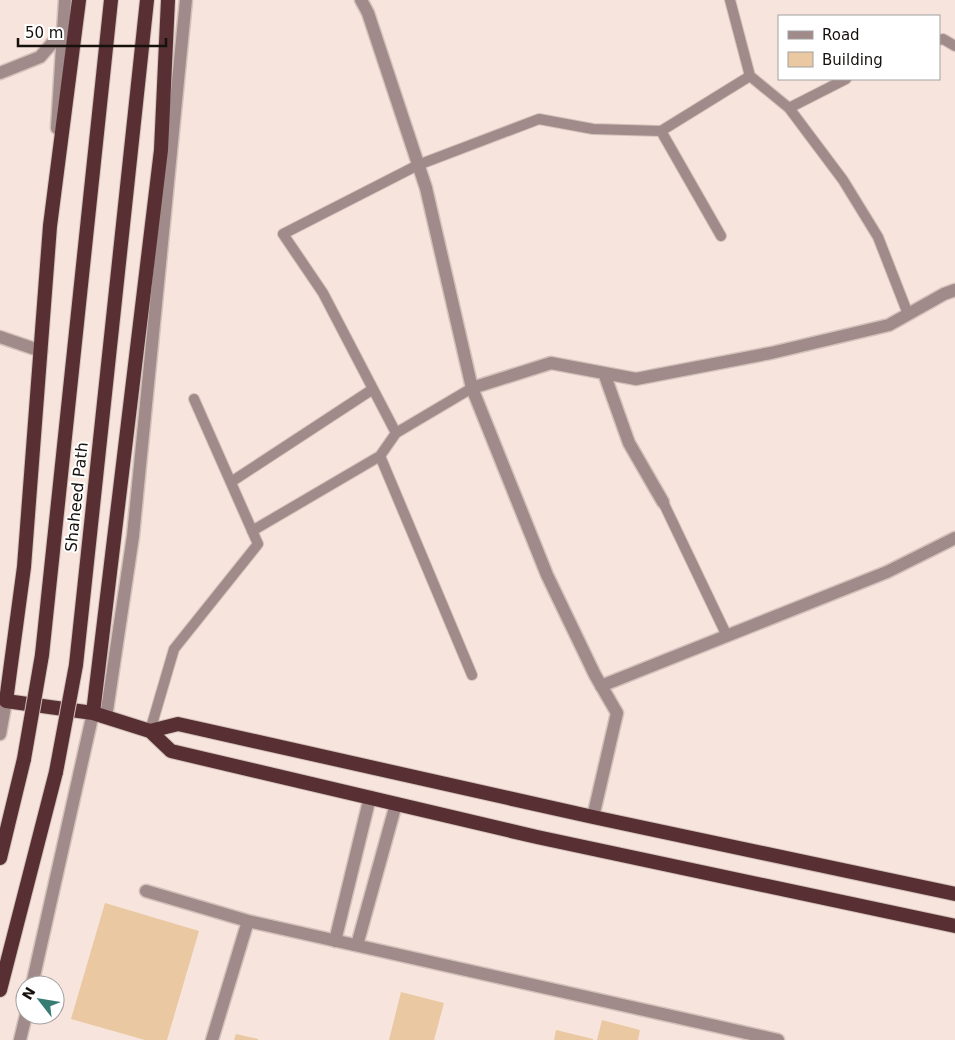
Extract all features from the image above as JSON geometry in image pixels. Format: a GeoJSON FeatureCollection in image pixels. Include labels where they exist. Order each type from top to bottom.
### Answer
{"type":"FeatureCollection","features":[{"type":"Feature","properties":{"kind":"highway"},"geometry":{"type":"LineString","coordinates":[[79,0],[50,226],[24,567],[6,701],[99,715],[150,731],[171,750],[396,804],[547,839],[955,926]]}},
{"type":"Feature","properties":{"kind":"highway","name":"Shaheed Path"},"geometry":{"type":"LineString","coordinates":[[0,858],[24,759],[42,655],[111,0]]}},
{"type":"Feature","properties":{"kind":"highway","name":"Shaheed Path"},"geometry":{"type":"LineString","coordinates":[[0,990],[56,772],[76,665],[147,0]]}},
{"type":"Feature","properties":{"kind":"highway"},"geometry":{"type":"LineString","coordinates":[[99,715],[161,150],[168,0]]}},
{"type":"Feature","properties":{"kind":"highway"},"geometry":{"type":"LineString","coordinates":[[150,731],[178,724],[593,817],[955,894]]}},
{"type":"Feature","properties":{"kind":"street"},"geometry":{"type":"LineString","coordinates":[[50,226],[65,0]]}},
{"type":"Feature","properties":{"kind":"street"},"geometry":{"type":"LineString","coordinates":[[34,975],[99,715],[133,536],[186,0]]}},
{"type":"Feature","properties":{"kind":"street"},"geometry":{"type":"LineString","coordinates":[[361,0],[368,13],[418,165],[472,388],[547,575],[601,686],[617,713],[593,817]]}},
{"type":"Feature","properties":{"kind":"street"},"geometry":{"type":"LineString","coordinates":[[0,72],[40,57],[63,31]]}},
{"type":"Feature","properties":{"kind":"street"},"geometry":{"type":"LineString","coordinates":[[472,388],[551,364],[636,379],[771,354],[890,325],[955,290]]}},
{"type":"Feature","properties":{"kind":"street"},"geometry":{"type":"LineString","coordinates":[[0,337],[41,351]]}},
{"type":"Feature","properties":{"kind":"street"},"geometry":{"type":"LineString","coordinates":[[604,373],[629,444],[663,502]]}},
{"type":"Feature","properties":{"kind":"street"},"geometry":{"type":"LineString","coordinates":[[601,686],[887,572],[955,538]]}},
{"type":"Feature","properties":{"kind":"street"},"geometry":{"type":"LineString","coordinates":[[0,734],[6,701]]}},
{"type":"Feature","properties":{"kind":"street"},"geometry":{"type":"LineString","coordinates":[[335,940],[370,797]]}},
{"type":"Feature","properties":{"kind":"street"},"geometry":{"type":"LineString","coordinates":[[357,945],[396,804]]}},
{"type":"Feature","properties":{"kind":"street"},"geometry":{"type":"LineString","coordinates":[[146,891],[248,921],[778,1040]]}},
{"type":"Feature","properties":{"kind":"street"},"geometry":{"type":"LineString","coordinates":[[212,1040],[248,921]]}},
{"type":"Feature","properties":{"kind":"street"},"geometry":{"type":"LineString","coordinates":[[20,1040],[24,1025]]}},
{"type":"Feature","properties":{"kind":"lane"},"geometry":{"type":"LineString","coordinates":[[730,0],[750,76],[789,108],[843,180],[878,237],[908,314]]}},
{"type":"Feature","properties":{"kind":"lane"},"geometry":{"type":"LineString","coordinates":[[940,40],[943,38],[955,46]]}},
{"type":"Feature","properties":{"kind":"lane"},"geometry":{"type":"LineString","coordinates":[[396,433],[323,293],[283,234],[418,165],[539,119],[593,128],[661,131],[750,76]]}},
{"type":"Feature","properties":{"kind":"lane"},"geometry":{"type":"LineString","coordinates":[[789,108],[844,80]]}},
{"type":"Feature","properties":{"kind":"lane"},"geometry":{"type":"LineString","coordinates":[[661,131],[721,236]]}},
{"type":"Feature","properties":{"kind":"lane"},"geometry":{"type":"LineString","coordinates":[[252,531],[380,456],[396,433],[472,388]]}},
{"type":"Feature","properties":{"kind":"lane"},"geometry":{"type":"LineString","coordinates":[[230,482],[373,389]]}},
{"type":"Feature","properties":{"kind":"lane"},"geometry":{"type":"LineString","coordinates":[[150,731],[174,648],[258,544],[194,399]]}},
{"type":"Feature","properties":{"kind":"lane"},"geometry":{"type":"LineString","coordinates":[[380,456],[472,675]]}},
{"type":"Feature","properties":{"kind":"lane"},"geometry":{"type":"LineString","coordinates":[[663,502],[727,636]]}},
{"type":"Feature","properties":{"kind":"building"},"geometry":{"type":"Polygon","coordinates":[[[105,903],[199,931],[167,1040],[145,1040],[71,1019],[105,903]]]}},
{"type":"Feature","properties":{"kind":"building"},"geometry":{"type":"Polygon","coordinates":[[[401,992],[444,1003],[434,1040],[389,1040],[401,992]]]}},
{"type":"Feature","properties":{"kind":"building"},"geometry":{"type":"Polygon","coordinates":[[[602,1020],[640,1030],[638,1040],[597,1040],[602,1020]]]}},
{"type":"Feature","properties":{"kind":"building"},"geometry":{"type":"Polygon","coordinates":[[[556,1030],[593,1039],[593,1040],[554,1040],[556,1030]]]}},
{"type":"Feature","properties":{"kind":"building"},"geometry":{"type":"Polygon","coordinates":[[[236,1034],[258,1039],[258,1040],[234,1040],[236,1034]]]}}]}
